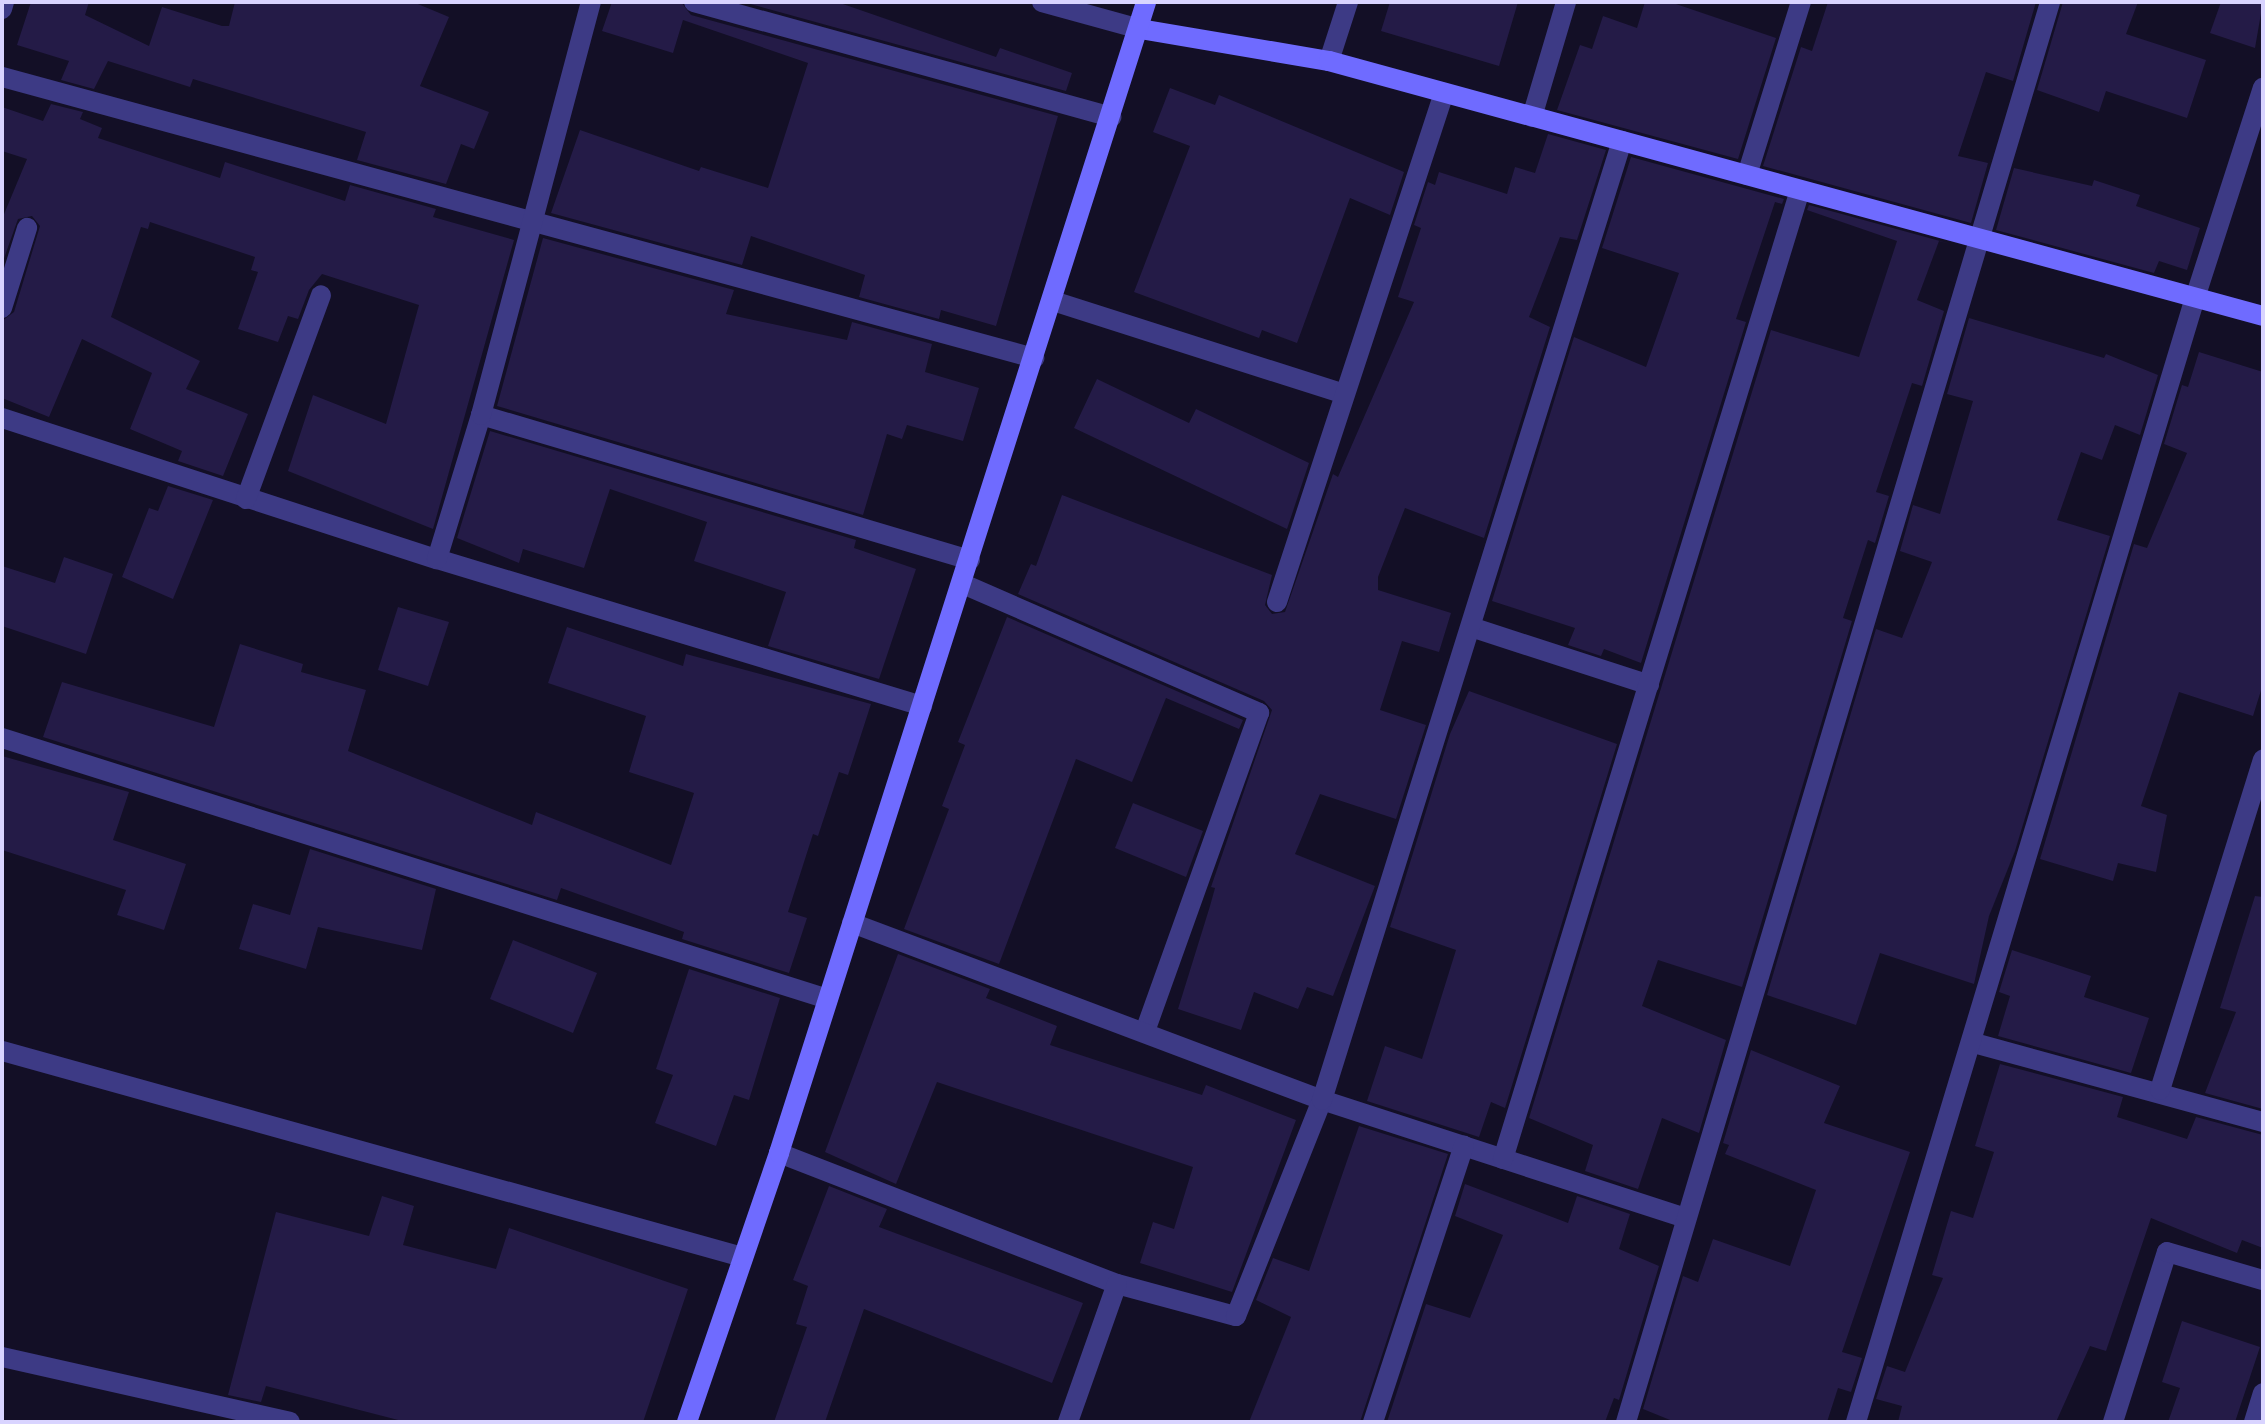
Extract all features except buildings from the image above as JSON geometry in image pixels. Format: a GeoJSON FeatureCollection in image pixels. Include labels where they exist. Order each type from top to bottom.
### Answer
{"type":"FeatureCollection","features":[{"type":"Feature","properties":{"kind":"main road"},"geometry":{"type":"LineString","coordinates":[[687,1422],[779,1153],[963,584],[1146,2]]}},
{"type":"Feature","properties":{"kind":"main road"},"geometry":{"type":"LineString","coordinates":[[1140,29],[1329,61],[2263,316]]}},
{"type":"Feature","properties":{"kind":"street"},"geometry":{"type":"LineString","coordinates":[[2,9],[4,2]]}},
{"type":"Feature","properties":{"kind":"street"},"geometry":{"type":"LineString","coordinates":[[437,559],[481,415],[591,2]]}},
{"type":"Feature","properties":{"kind":"street"},"geometry":{"type":"LineString","coordinates":[[694,2],[1111,117]]}},
{"type":"Feature","properties":{"kind":"street"},"geometry":{"type":"LineString","coordinates":[[1042,2],[1140,29]]}},
{"type":"Feature","properties":{"kind":"street"},"geometry":{"type":"LineString","coordinates":[[1329,61],[1348,2]]}},
{"type":"Feature","properties":{"kind":"street"},"geometry":{"type":"LineString","coordinates":[[1532,117],[1566,2]]}},
{"type":"Feature","properties":{"kind":"street"},"geometry":{"type":"LineString","coordinates":[[1747,175],[1801,2]]}},
{"type":"Feature","properties":{"kind":"street"},"geometry":{"type":"LineString","coordinates":[[1626,1422],[1983,240],[2050,2]]}},
{"type":"Feature","properties":{"kind":"street"},"geometry":{"type":"LineString","coordinates":[[2,77],[534,219],[1034,358]]}},
{"type":"Feature","properties":{"kind":"street"},"geometry":{"type":"LineString","coordinates":[[1856,1422],[1974,1043],[2195,298],[2263,88]]}},
{"type":"Feature","properties":{"kind":"street"},"geometry":{"type":"LineString","coordinates":[[1277,602],[1444,93]]}},
{"type":"Feature","properties":{"kind":"street"},"geometry":{"type":"LineString","coordinates":[[779,1153],[1117,1284],[1236,1316],[1322,1100],[1474,628],[1622,141]]}},
{"type":"Feature","properties":{"kind":"street"},"geometry":{"type":"LineString","coordinates":[[1503,1159],[1800,190]]}},
{"type":"Feature","properties":{"kind":"street"},"geometry":{"type":"LineString","coordinates":[[2,308],[27,228]]}},
{"type":"Feature","properties":{"kind":"street"},"geometry":{"type":"LineString","coordinates":[[246,499],[321,295]]}},
{"type":"Feature","properties":{"kind":"street"},"geometry":{"type":"LineString","coordinates":[[1053,301],[1345,394]]}},
{"type":"Feature","properties":{"kind":"street"},"geometry":{"type":"LineString","coordinates":[[481,415],[970,560]]}},
{"type":"Feature","properties":{"kind":"street"},"geometry":{"type":"LineString","coordinates":[[2,418],[437,559],[922,706]]}},
{"type":"Feature","properties":{"kind":"street"},"geometry":{"type":"LineString","coordinates":[[963,584],[1259,713],[1145,1031]]}},
{"type":"Feature","properties":{"kind":"street"},"geometry":{"type":"LineString","coordinates":[[1474,628],[1649,685]]}},
{"type":"Feature","properties":{"kind":"street"},"geometry":{"type":"LineString","coordinates":[[2,738],[828,999]]}},
{"type":"Feature","properties":{"kind":"street"},"geometry":{"type":"LineString","coordinates":[[2160,1090],[2263,760]]}},
{"type":"Feature","properties":{"kind":"street"},"geometry":{"type":"LineString","coordinates":[[852,923],[1322,1100],[1686,1218]]}},
{"type":"Feature","properties":{"kind":"street"},"geometry":{"type":"LineString","coordinates":[[1974,1043],[2160,1090],[2263,1122]]}},
{"type":"Feature","properties":{"kind":"street"},"geometry":{"type":"LineString","coordinates":[[2,1051],[743,1257]]}},
{"type":"Feature","properties":{"kind":"street"},"geometry":{"type":"LineString","coordinates":[[1373,1422],[1464,1146]]}},
{"type":"Feature","properties":{"kind":"street"},"geometry":{"type":"LineString","coordinates":[[2113,1422],[2167,1252],[2263,1280]]}},
{"type":"Feature","properties":{"kind":"street"},"geometry":{"type":"LineString","coordinates":[[1068,1422],[1117,1284]]}},
{"type":"Feature","properties":{"kind":"street"},"geometry":{"type":"LineString","coordinates":[[2,1357],[290,1422]]}},
{"type":"Feature","properties":{"kind":"street"},"geometry":{"type":"LineString","coordinates":[[2254,1422],[2263,1393]]}}]}
